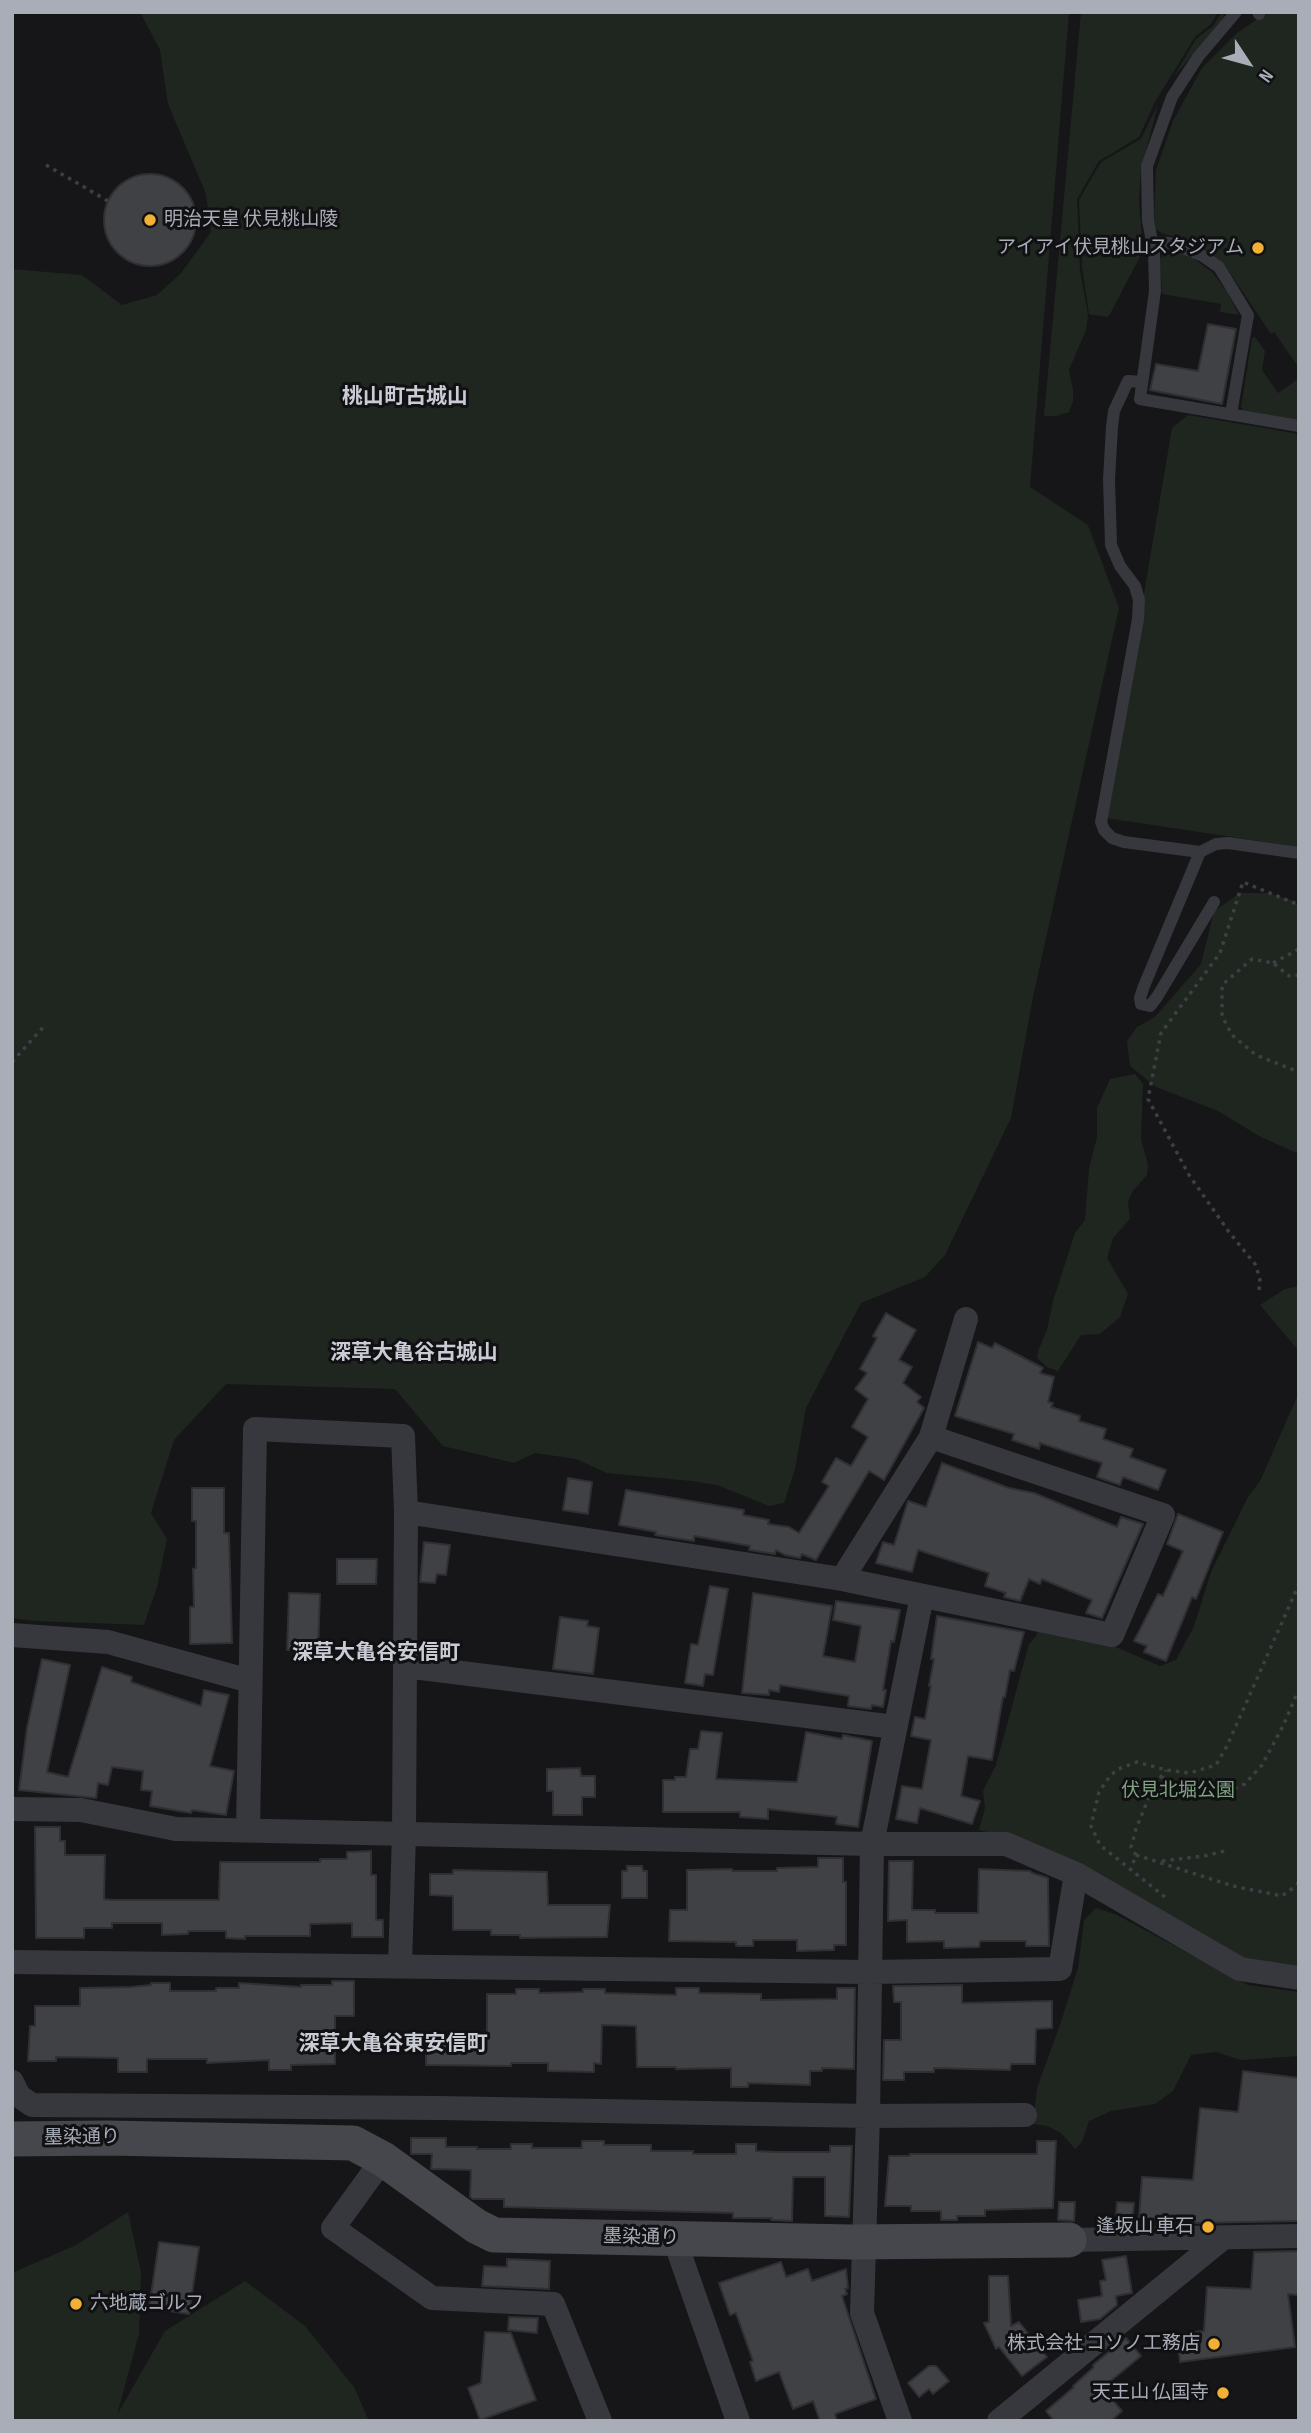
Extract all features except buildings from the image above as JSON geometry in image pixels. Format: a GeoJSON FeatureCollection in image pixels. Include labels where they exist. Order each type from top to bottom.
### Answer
{"type":"FeatureCollection","features":[{"type":"Feature","properties":{"kind":"street"},"geometry":{"type":"LineString","coordinates":[[842,1579],[931,1437],[966,1319]]}},
{"type":"Feature","properties":{"kind":"street"},"geometry":{"type":"LineString","coordinates":[[248,1830],[255,1429],[403,1436],[406,1512],[404,1834],[400,1965]]}},
{"type":"Feature","properties":{"kind":"street"},"geometry":{"type":"LineString","coordinates":[[406,1512],[842,1579],[1112,1635],[1163,1515],[931,1437]]}},
{"type":"Feature","properties":{"kind":"street"},"geometry":{"type":"LineString","coordinates":[[900,2421],[862,2313],[869,2116],[872,1844],[922,1596]]}},
{"type":"Feature","properties":{"kind":"street"},"geometry":{"type":"LineString","coordinates":[[12,1634],[108,1642],[250,1681]]}},
{"type":"Feature","properties":{"kind":"street"},"geometry":{"type":"LineString","coordinates":[[405,1666],[895,1727]]}},
{"type":"Feature","properties":{"kind":"street"},"geometry":{"type":"LineString","coordinates":[[12,1809],[81,1810],[176,1829],[872,1844],[1006,1844],[1076,1874],[1240,1969],[1299,1978]]}},
{"type":"Feature","properties":{"kind":"street"},"geometry":{"type":"LineString","coordinates":[[12,1962],[869,1972],[1060,1969],[1076,1874]]}},
{"type":"Feature","properties":{"kind":"street"},"geometry":{"type":"LineString","coordinates":[[12,1941],[12,1969]]}},
{"type":"Feature","properties":{"kind":"street"},"geometry":{"type":"LineString","coordinates":[[12,2082],[19,2096],[32,2105],[439,2108],[869,2116],[1025,2115]]}},
{"type":"Feature","properties":{"kind":"street","name":"墨染通り"},"geometry":{"type":"LineString","coordinates":[[12,2139],[108,2138],[354,2143],[383,2159],[476,2226],[494,2235],[863,2242],[1299,2236]]}},
{"type":"Feature","properties":{"kind":"street"},"geometry":{"type":"LineString","coordinates":[[383,2159],[333,2228],[432,2298],[553,2304],[600,2421]]}},
{"type":"Feature","properties":{"kind":"street"},"geometry":{"type":"LineString","coordinates":[[674,2238],[737,2420]]}},
{"type":"Feature","properties":{"kind":"street"},"geometry":{"type":"LineString","coordinates":[[999,2421],[1223,2238]]}},
{"type":"Feature","properties":{"kind":"lane"},"geometry":{"type":"LineString","coordinates":[[1236,12],[1198,57],[1172,97],[1147,166],[1148,221],[1155,291],[1140,399],[1299,426]]}},
{"type":"Feature","properties":{"kind":"lane"},"geometry":{"type":"LineString","coordinates":[[1152,242],[1170,243],[1203,256],[1219,267],[1248,315],[1231,414]]}},
{"type":"Feature","properties":{"kind":"lane"},"geometry":{"type":"LineString","coordinates":[[1142,382],[1128,381],[1114,411],[1112,427],[1109,479],[1111,545],[1120,566],[1135,586],[1139,600],[1138,619],[1101,822],[1112,838],[1124,842],[1200,852],[1216,844],[1228,843],[1299,853]]}},
{"type":"Feature","properties":{"kind":"lane"},"geometry":{"type":"LineString","coordinates":[[1200,852],[1144,986],[1141,1003],[1150,1006],[1157,997],[1214,902]]}},
{"type":"Feature","properties":{"kind":"path"},"geometry":{"type":"LineString","coordinates":[[46,166],[108,201]]}},
{"type":"Feature","properties":{"kind":"path"},"geometry":{"type":"LineString","coordinates":[[1259,1290],[1260,1278],[1255,1264],[1189,1175],[1148,1099],[1161,1033],[1220,953],[1243,882],[1299,905]]}},
{"type":"Feature","properties":{"kind":"path"},"geometry":{"type":"LineString","coordinates":[[1273,963],[1299,949]]}},
{"type":"Feature","properties":{"kind":"path"},"geometry":{"type":"LineString","coordinates":[[1299,975],[1289,976],[1273,963],[1252,959],[1222,985],[1222,1016],[1232,1035],[1256,1055],[1299,1072]]}},
{"type":"Feature","properties":{"kind":"path"},"geometry":{"type":"LineString","coordinates":[[12,1062],[46,1024]]}},
{"type":"Feature","properties":{"kind":"path"},"geometry":{"type":"LineString","coordinates":[[1174,1903],[1100,1845],[1091,1826],[1099,1792],[1118,1769],[1137,1762],[1190,1773],[1216,1765],[1299,1584]]}},
{"type":"Feature","properties":{"kind":"path"},"geometry":{"type":"LineString","coordinates":[[1161,1777],[1185,1788],[1229,1791],[1245,1784],[1262,1765],[1299,1689]]}},
{"type":"Feature","properties":{"kind":"path"},"geometry":{"type":"LineString","coordinates":[[1166,1770],[1153,1787],[1136,1829],[1131,1847],[1136,1855],[1233,1886],[1282,1896],[1297,1885],[1299,1880]]}},
{"type":"Feature","properties":{"kind":"path"},"geometry":{"type":"LineString","coordinates":[[1160,1861],[1229,1850]]}},
{"type":"Feature","properties":{"kind":"path"},"geometry":{"type":"LineString","coordinates":[[1130,1871],[1136,1855]]}},
{"type":"Feature","properties":{"kind":"green space"},"geometry":{"type":"Polygon","coordinates":[[[140,12],[1069,12],[1030,487],[1088,525],[1119,608],[1033,997],[1011,1118],[945,1255],[925,1277],[861,1303],[806,1408],[795,1469],[784,1503],[769,1506],[717,1485],[607,1473],[576,1459],[535,1453],[514,1463],[443,1446],[395,1389],[226,1384],[174,1440],[151,1513],[167,1539],[157,1587],[144,1625],[12,1618],[12,269],[82,275],[122,305],[157,295],[181,273],[211,232],[206,194],[168,104],[160,50],[140,12]]]}},
{"type":"Feature","properties":{"kind":"green space"},"geometry":{"type":"Polygon","coordinates":[[[1081,12],[1218,12],[1211,24],[1195,37],[1155,102],[1139,137],[1099,161],[1077,199],[1080,270],[1088,315],[1086,330],[1069,370],[1073,401],[1069,412],[1044,416],[1081,12]]]}},
{"type":"Feature","properties":{"kind":"green space"},"geometry":{"type":"Polygon","coordinates":[[[1222,12],[1226,12],[1222,19],[1173,78],[1196,39],[1213,26],[1222,12]]]}},
{"type":"Feature","properties":{"kind":"green space","name":"アイアイ伏見桃山スタジアム"},"geometry":{"type":"Polygon","coordinates":[[[1268,12],[1299,12],[1299,368],[1274,332],[1271,334],[1224,264],[1196,243],[1161,233],[1155,228],[1154,219],[1156,170],[1173,121],[1202,68],[1237,33],[1268,12]]]}},
{"type":"Feature","properties":{"kind":"green space"},"geometry":{"type":"Polygon","coordinates":[[[1158,104],[1141,170],[1139,200],[1143,251],[1110,314],[1107,317],[1089,314],[1082,267],[1079,200],[1101,162],[1141,139],[1158,104]]]}},
{"type":"Feature","properties":{"kind":"green space"},"geometry":{"type":"Polygon","coordinates":[[[1169,250],[1190,256],[1212,272],[1239,315],[1220,312],[1221,304],[1162,294],[1160,260],[1163,253],[1169,250]]]}},
{"type":"Feature","properties":{"kind":"green space"},"geometry":{"type":"Polygon","coordinates":[[[1255,337],[1265,351],[1262,370],[1278,393],[1299,376],[1299,424],[1245,413],[1241,407],[1252,338],[1255,337]]]}},
{"type":"Feature","properties":{"kind":"green space"},"geometry":{"type":"Polygon","coordinates":[[[1188,415],[1299,434],[1299,847],[1106,818],[1172,428],[1188,415]]]}},
{"type":"Feature","properties":{"kind":"green space"},"geometry":{"type":"Polygon","coordinates":[[[1240,893],[1267,893],[1299,905],[1299,1154],[1259,1136],[1218,1111],[1156,1087],[1130,1066],[1127,1041],[1137,1027],[1155,1017],[1201,964],[1214,911],[1240,893]]]}},
{"type":"Feature","properties":{"kind":"green space"},"geometry":{"type":"Polygon","coordinates":[[[1135,1074],[1143,1084],[1141,1140],[1148,1164],[1147,1175],[1132,1192],[1128,1202],[1130,1219],[1113,1238],[1107,1258],[1128,1294],[1120,1317],[1100,1334],[1081,1335],[1058,1371],[1047,1367],[1037,1358],[1038,1351],[1047,1330],[1053,1301],[1075,1233],[1085,1220],[1089,1169],[1097,1137],[1097,1108],[1110,1079],[1135,1074]]]}},
{"type":"Feature","properties":{"kind":"green space"},"geometry":{"type":"Polygon","coordinates":[[[1299,1286],[1299,1351],[1260,1305],[1285,1289],[1299,1286]]]}},
{"type":"Feature","properties":{"kind":"green space","name":"伏見北堀公園"},"geometry":{"type":"Polygon","coordinates":[[[1299,1363],[1299,1968],[1244,1961],[1015,1839],[979,1830],[985,1808],[983,1791],[996,1765],[1029,1644],[1039,1627],[1111,1645],[1160,1666],[1176,1660],[1194,1626],[1211,1572],[1248,1497],[1260,1481],[1297,1397],[1299,1363]]]}},
{"type":"Feature","properties":{"kind":"green space"},"geometry":{"type":"Polygon","coordinates":[[[1096,1908],[1115,1914],[1248,1985],[1299,1992],[1299,2056],[1241,2060],[1216,2052],[1191,2055],[1173,2091],[1155,2104],[1111,2111],[1089,2121],[1082,2142],[1075,2149],[1061,2133],[1047,2126],[1033,2124],[1037,2088],[1078,1968],[1084,1920],[1096,1908]]]}},
{"type":"Feature","properties":{"kind":"green space"},"geometry":{"type":"Polygon","coordinates":[[[128,2212],[141,2272],[139,2334],[117,2415],[165,2331],[245,2281],[305,2326],[354,2387],[369,2421],[12,2421],[12,2273],[76,2245],[128,2212]]]}},
{"type":"Feature","properties":{"kind":"place","name":"明治天皇 伏見桃山陵"},"geometry":{"type":"Point","coordinates":[150,220]}},
{"type":"Feature","properties":{"kind":"place","name":"アイアイ伏見桃山スタジアム"},"geometry":{"type":"Point","coordinates":[1258,248]}},
{"type":"Feature","properties":{"kind":"place","name":"逢坂山 車石"},"geometry":{"type":"Point","coordinates":[1208,2227]}},
{"type":"Feature","properties":{"kind":"place","name":"六地蔵ゴルフ"},"geometry":{"type":"Point","coordinates":[76,2304]}},
{"type":"Feature","properties":{"kind":"place","name":"株式会社 コソノ工務店"},"geometry":{"type":"Point","coordinates":[1214,2344]}},
{"type":"Feature","properties":{"kind":"place","name":"天王山 仏国寺"},"geometry":{"type":"Point","coordinates":[1223,2393]}},
{"type":"Feature","properties":{"kind":"district","name":"桃山町古城山"},"geometry":{"type":"Point","coordinates":[405,398]}},
{"type":"Feature","properties":{"kind":"district","name":"深草大亀谷古城山"},"geometry":{"type":"Point","coordinates":[414,1354]}},
{"type":"Feature","properties":{"kind":"district","name":"深草大亀谷安信町"},"geometry":{"type":"Point","coordinates":[376,1654]}},
{"type":"Feature","properties":{"kind":"district","name":"深草大亀谷東安信町"},"geometry":{"type":"Point","coordinates":[393,2045]}}]}
